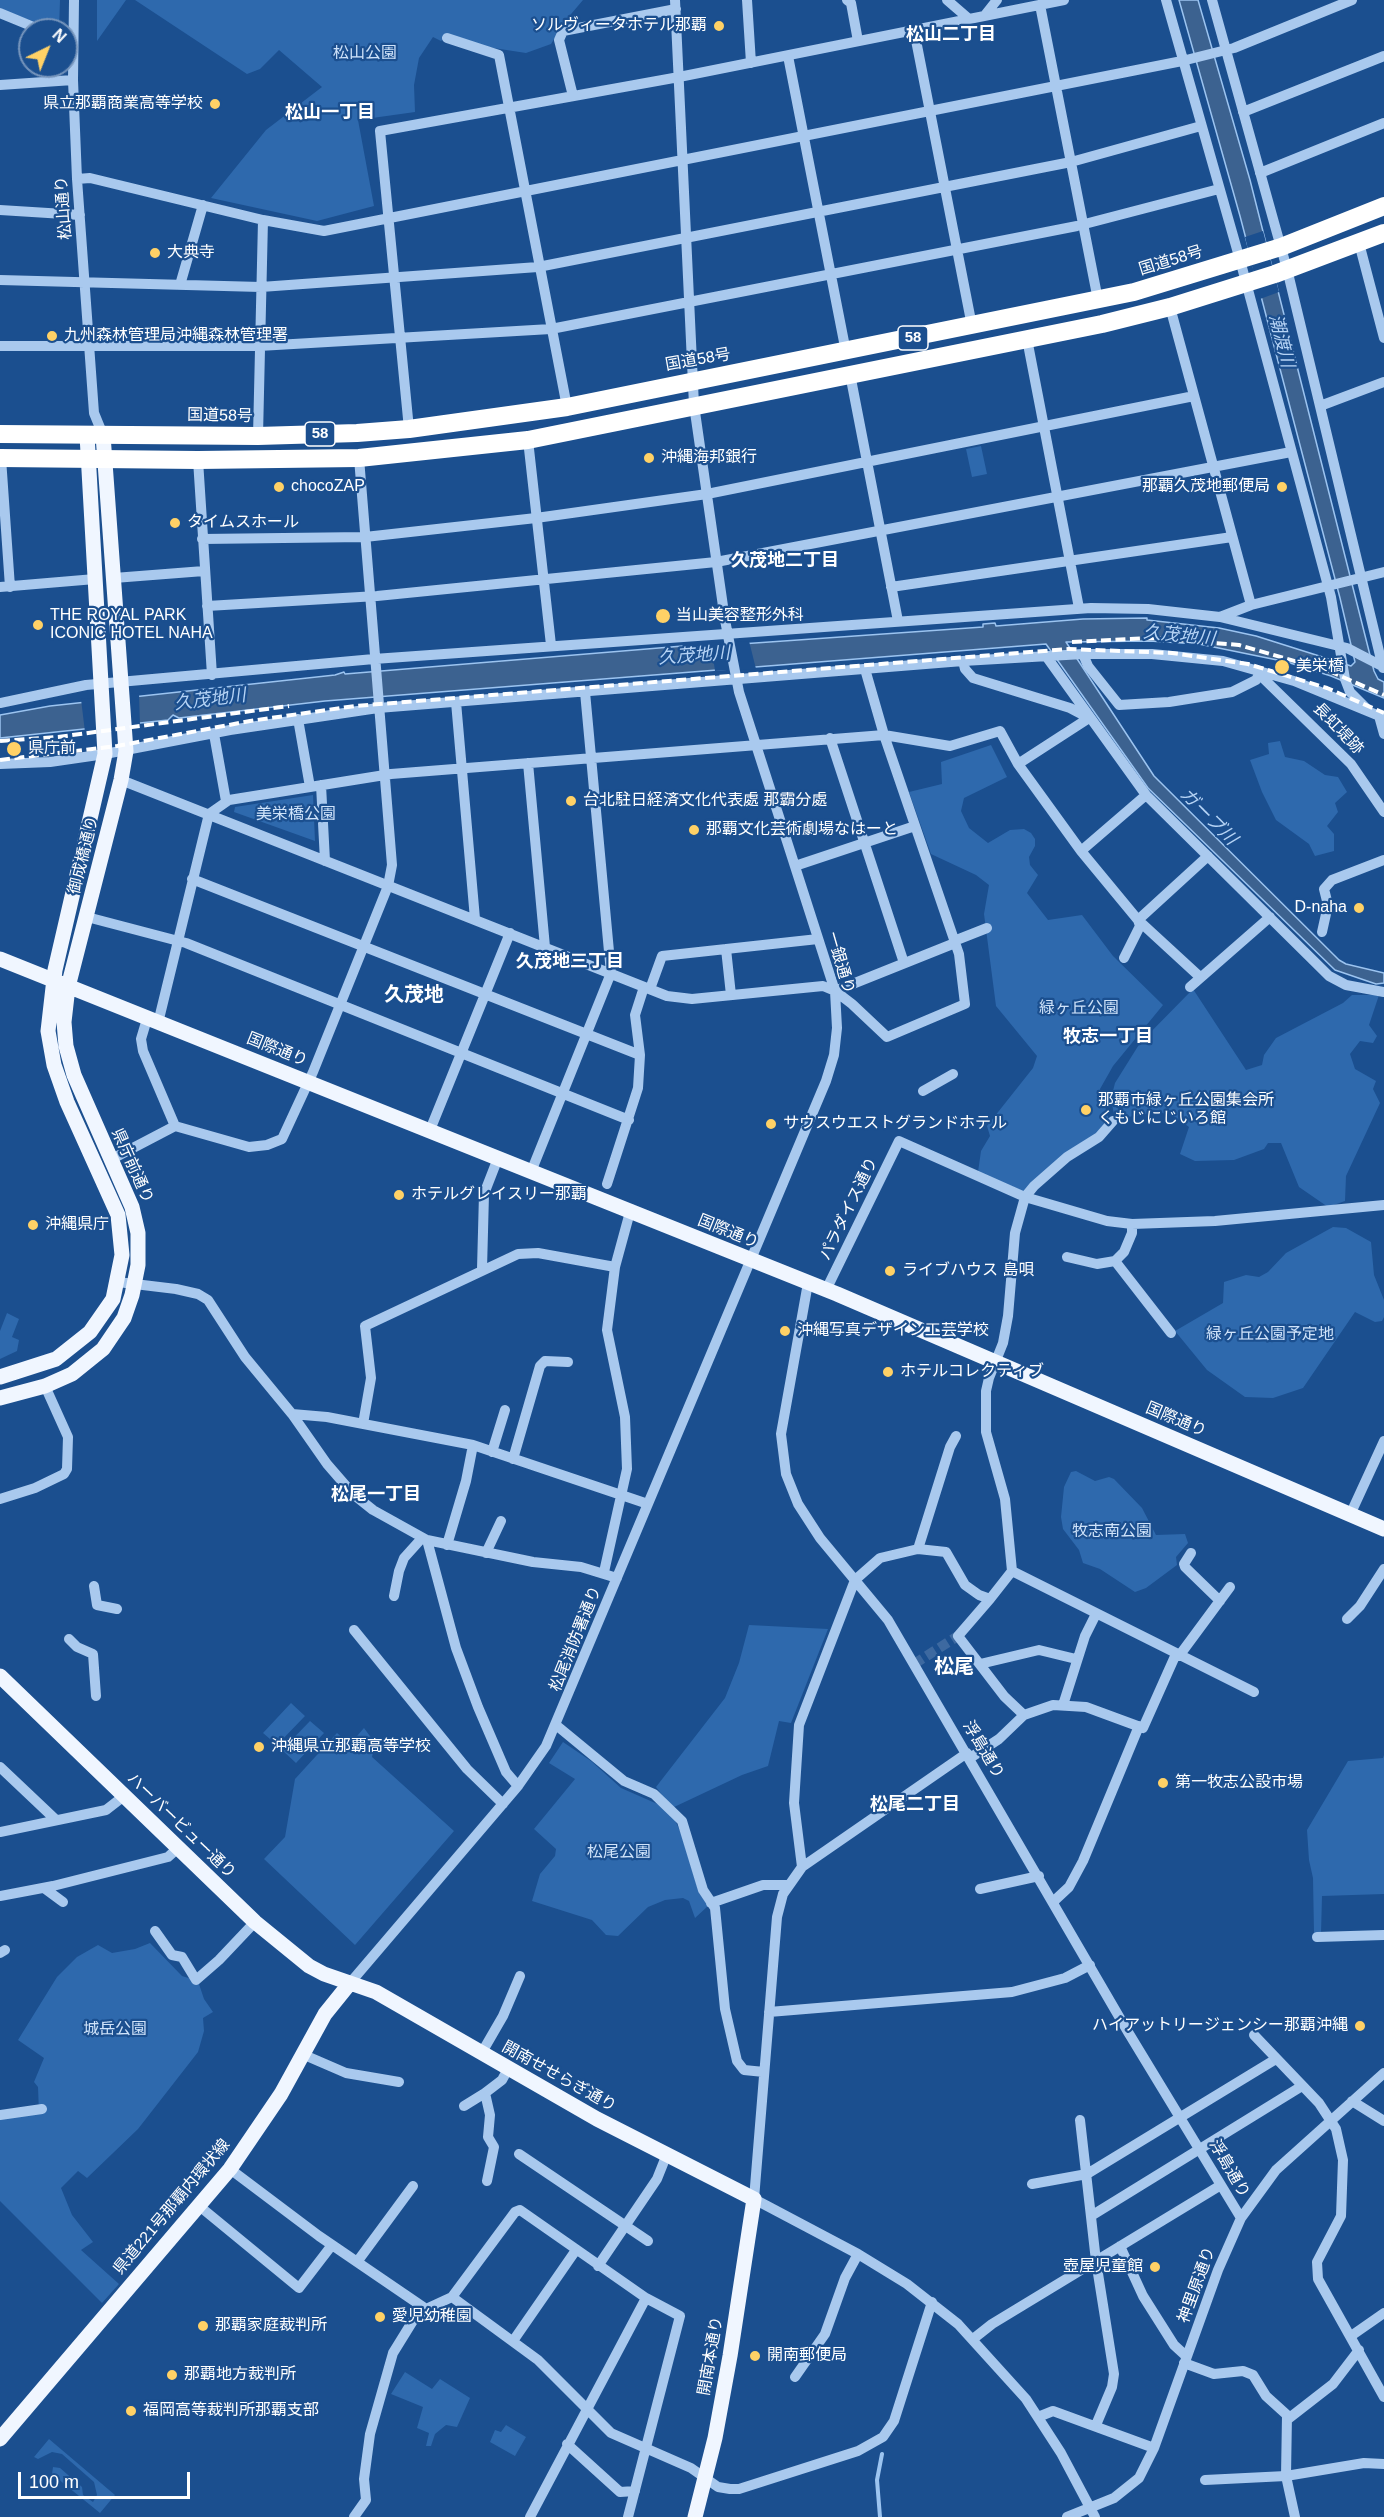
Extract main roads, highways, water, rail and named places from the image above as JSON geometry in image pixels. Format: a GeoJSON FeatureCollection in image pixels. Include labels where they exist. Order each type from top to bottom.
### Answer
{"type":"FeatureCollection","features":[{"type":"Feature","properties":{"kind":"highway","name":"国道58号"},"geometry":{"type":"LineString","coordinates":[[0,434],[258,436],[408,429],[567,407],[846,352],[1098,300],[1164,284],[1275,249],[1384,206]]}},
{"type":"Feature","properties":{"kind":"highway","name":"58"},"geometry":{"type":"LineString","coordinates":[[1,458],[198,460],[359,458],[528,440],[1027,339],[1170,307],[1281,272],[1384,233]]}},
{"type":"Feature","properties":{"kind":"main road"},"geometry":{"type":"LineString","coordinates":[[95,435],[96,459]]}},
{"type":"Feature","properties":{"kind":"main road","name":"御成橋通り"},"geometry":{"type":"LineString","coordinates":[[68,987],[121,780],[126,751],[114,578],[96,459]]}},
{"type":"Feature","properties":{"kind":"main road","name":"御成橋通り"},"geometry":{"type":"LineString","coordinates":[[52,980],[105,754],[95,579],[96,459]]}},
{"type":"Feature","properties":{"kind":"main road","name":"国際通り"},"geometry":{"type":"LineString","coordinates":[[0,959],[826,1290],[1384,1529]]}},
{"type":"Feature","properties":{"kind":"main road","name":"県庁前通り"},"geometry":{"type":"LineString","coordinates":[[0,1377],[46,1364],[73,1348],[102,1318],[118,1282],[122,1248],[118,1215],[75,1124],[52,1057],[48,1018],[52,980]]}},
{"type":"Feature","properties":{"kind":"main road","name":"県庁前通り"},"geometry":{"type":"LineString","coordinates":[[0,1398],[45,1386],[72,1374],[103,1349],[124,1318],[135,1284],[139,1245],[137,1225],[130,1202],[69,1059],[64,1022],[68,987]]}},
{"type":"Feature","properties":{"kind":"main road","name":"ハーバービュー通り"},"geometry":{"type":"LineString","coordinates":[[0,1676],[282,1946],[316,1970],[350,1983]]}},
{"type":"Feature","properties":{"kind":"main road","name":"県道221号那覇内環状線"},"geometry":{"type":"LineString","coordinates":[[0,2439],[230,2169],[281,2094],[325,2014],[350,1983]]}},
{"type":"Feature","properties":{"kind":"main road","name":"開南せせらぎ通り"},"geometry":{"type":"LineString","coordinates":[[350,1983],[376,1992],[508,2069],[754,2199]]}},
{"type":"Feature","properties":{"kind":"main road","name":"開南本通り"},"geometry":{"type":"LineString","coordinates":[[695,2517],[730,2356],[754,2199]]}},
{"type":"Feature","properties":{"kind":"water"},"geometry":{"type":"Polygon","coordinates":[[[1179,0],[1198,0],[1250,180],[1374,671],[1378,679],[1384,682],[1384,698],[1331,676],[1287,662],[1199,644],[1149,641],[1066,642],[1154,776],[1339,960],[1346,964],[1384,973],[1384,983],[1376,984],[1335,970],[1148,788],[1046,644],[325,701],[179,718],[173,715],[168,720],[0,738],[0,715],[50,706],[335,675],[344,672],[345,674],[683,646],[684,648],[983,627],[983,624],[995,623],[996,626],[1083,619],[1147,618],[1147,620],[1219,628],[1256,636],[1351,666],[1355,662],[1340,598],[1240,216],[1179,0]]]}},
{"type":"Feature","properties":{"kind":"waterway","name":"ガーブ川"},"geometry":{"type":"LineString","coordinates":[[880,2517],[877,2480],[882,2454]]}},
{"type":"Feature","properties":{"kind":"tunnel"},"geometry":{"type":"LineString","coordinates":[[914,1664],[958,1636]]}},
{"type":"Feature","properties":{"kind":"railway"},"geometry":{"type":"LineString","coordinates":[[1072,642],[1152,638],[1239,645],[1329,671],[1384,695]]}},
{"type":"Feature","properties":{"kind":"railway"},"geometry":{"type":"LineString","coordinates":[[0,760],[117,746],[250,721],[355,706],[1068,649],[1172,653],[1248,664],[1327,688],[1384,713]]}},
{"type":"Feature","properties":{"kind":"railway"},"geometry":{"type":"LineString","coordinates":[[0,741],[58,737],[289,706]]}},
{"type":"Feature","properties":{"kind":"place","name":"ソルヴィータホテル那覇"},"geometry":{"type":"Point","coordinates":[719,26]}},
{"type":"Feature","properties":{"kind":"place","name":"県立那覇商業高等学校"},"geometry":{"type":"Point","coordinates":[215,104]}},
{"type":"Feature","properties":{"kind":"place","name":"大典寺"},"geometry":{"type":"Point","coordinates":[155,253]}},
{"type":"Feature","properties":{"kind":"place","name":"九州森林管理局沖縄森林管理署"},"geometry":{"type":"Point","coordinates":[52,336]}},
{"type":"Feature","properties":{"kind":"place","name":"沖縄海邦銀行"},"geometry":{"type":"Point","coordinates":[649,458]}},
{"type":"Feature","properties":{"kind":"place","name":"chocoZAP"},"geometry":{"type":"Point","coordinates":[279,487]}},
{"type":"Feature","properties":{"kind":"place","name":"那覇久茂地郵便局"},"geometry":{"type":"Point","coordinates":[1282,487]}},
{"type":"Feature","properties":{"kind":"place","name":"タイムスホール"},"geometry":{"type":"Point","coordinates":[175,523]}},
{"type":"Feature","properties":{"kind":"place","name":"当山美容整形外科"},"geometry":{"type":"Point","coordinates":[663,616]}},
{"type":"Feature","properties":{"kind":"place","name":"THE ROYAL PARK ICONIC HOTEL NAHA"},"geometry":{"type":"Point","coordinates":[38,625]}},
{"type":"Feature","properties":{"kind":"place","name":"美栄橋"},"geometry":{"type":"Point","coordinates":[1282,667]}},
{"type":"Feature","properties":{"kind":"place","name":"県庁前"},"geometry":{"type":"Point","coordinates":[14,749]}},
{"type":"Feature","properties":{"kind":"place","name":"台北駐日経済文化代表處 那霸分處"},"geometry":{"type":"Point","coordinates":[571,801]}},
{"type":"Feature","properties":{"kind":"place","name":"那覇文化芸術劇場なはーと"},"geometry":{"type":"Point","coordinates":[694,830]}},
{"type":"Feature","properties":{"kind":"place","name":"D-naha"},"geometry":{"type":"Point","coordinates":[1359,908]}},
{"type":"Feature","properties":{"kind":"place","name":"那覇市緑ヶ丘公園集会所 くもじにじいろ館"},"geometry":{"type":"Point","coordinates":[1086,1110]}},
{"type":"Feature","properties":{"kind":"place","name":"サウスウエストグランドホテル"},"geometry":{"type":"Point","coordinates":[771,1124]}},
{"type":"Feature","properties":{"kind":"place","name":"ホテルグレイスリー那覇"},"geometry":{"type":"Point","coordinates":[399,1195]}},
{"type":"Feature","properties":{"kind":"place","name":"沖縄県庁"},"geometry":{"type":"Point","coordinates":[33,1225]}},
{"type":"Feature","properties":{"kind":"place","name":"ライブハウス 島唄"},"geometry":{"type":"Point","coordinates":[890,1271]}},
{"type":"Feature","properties":{"kind":"place","name":"沖縄写真デザイン工芸学校"},"geometry":{"type":"Point","coordinates":[785,1331]}},
{"type":"Feature","properties":{"kind":"place","name":"ホテルコレクティブ"},"geometry":{"type":"Point","coordinates":[888,1372]}},
{"type":"Feature","properties":{"kind":"place","name":"沖縄県立那覇高等学校"},"geometry":{"type":"Point","coordinates":[259,1747]}},
{"type":"Feature","properties":{"kind":"place","name":"第一牧志公設市場"},"geometry":{"type":"Point","coordinates":[1163,1783]}},
{"type":"Feature","properties":{"kind":"place","name":"ハイアットリージェンシー那覇沖縄"},"geometry":{"type":"Point","coordinates":[1360,2026]}},
{"type":"Feature","properties":{"kind":"place","name":"壺屋児童館"},"geometry":{"type":"Point","coordinates":[1155,2267]}},
{"type":"Feature","properties":{"kind":"place","name":"愛児幼稚園"},"geometry":{"type":"Point","coordinates":[380,2317]}},
{"type":"Feature","properties":{"kind":"place","name":"那覇家庭裁判所"},"geometry":{"type":"Point","coordinates":[203,2326]}},
{"type":"Feature","properties":{"kind":"place","name":"開南郵便局"},"geometry":{"type":"Point","coordinates":[755,2356]}},
{"type":"Feature","properties":{"kind":"place","name":"那覇地方裁判所"},"geometry":{"type":"Point","coordinates":[172,2375]}},
{"type":"Feature","properties":{"kind":"place","name":"福岡高等裁判所那覇支部"},"geometry":{"type":"Point","coordinates":[131,2411]}},
{"type":"Feature","properties":{"kind":"district","name":"松山二丁目"},"geometry":{"type":"Point","coordinates":[951,35]}},
{"type":"Feature","properties":{"kind":"district","name":"松山一丁目"},"geometry":{"type":"Point","coordinates":[330,113]}},
{"type":"Feature","properties":{"kind":"district","name":"久茂地二丁目"},"geometry":{"type":"Point","coordinates":[785,561]}},
{"type":"Feature","properties":{"kind":"district","name":"久茂地三丁目"},"geometry":{"type":"Point","coordinates":[570,962]}},
{"type":"Feature","properties":{"kind":"district","name":"久茂地"},"geometry":{"type":"Point","coordinates":[414,995]}},
{"type":"Feature","properties":{"kind":"district","name":"牧志一丁目"},"geometry":{"type":"Point","coordinates":[1108,1037]}},
{"type":"Feature","properties":{"kind":"district","name":"松尾一丁目"},"geometry":{"type":"Point","coordinates":[376,1495]}},
{"type":"Feature","properties":{"kind":"district","name":"松尾"},"geometry":{"type":"Point","coordinates":[954,1667]}},
{"type":"Feature","properties":{"kind":"district","name":"松尾二丁目"},"geometry":{"type":"Point","coordinates":[915,1805]}},
{"type":"Feature","properties":{"kind":"park label","name":"松山公園"},"geometry":{"type":"Point","coordinates":[365,54]}},
{"type":"Feature","properties":{"kind":"park label","name":"美栄橋公園"},"geometry":{"type":"Point","coordinates":[296,815]}},
{"type":"Feature","properties":{"kind":"park label","name":"緑ヶ丘公園"},"geometry":{"type":"Point","coordinates":[1079,1009]}},
{"type":"Feature","properties":{"kind":"park label","name":"緑ヶ丘公園予定地"},"geometry":{"type":"Point","coordinates":[1270,1335]}},
{"type":"Feature","properties":{"kind":"park label","name":"牧志南公園"},"geometry":{"type":"Point","coordinates":[1112,1532]}},
{"type":"Feature","properties":{"kind":"park label","name":"松尾公園"},"geometry":{"type":"Point","coordinates":[619,1853]}},
{"type":"Feature","properties":{"kind":"park label","name":"城岳公園"},"geometry":{"type":"Point","coordinates":[115,2030]}},
{"type":"Feature","properties":{"kind":"water label","name":"潮渡川"},"geometry":{"type":"Point","coordinates":[1281,341]}},
{"type":"Feature","properties":{"kind":"water label","name":"久茂地川"},"geometry":{"type":"Point","coordinates":[1179,636]}},
{"type":"Feature","properties":{"kind":"water label","name":"久茂地川"},"geometry":{"type":"Point","coordinates":[694,656]}},
{"type":"Feature","properties":{"kind":"water label","name":"久茂地川"},"geometry":{"type":"Point","coordinates":[210,700]}}]}
